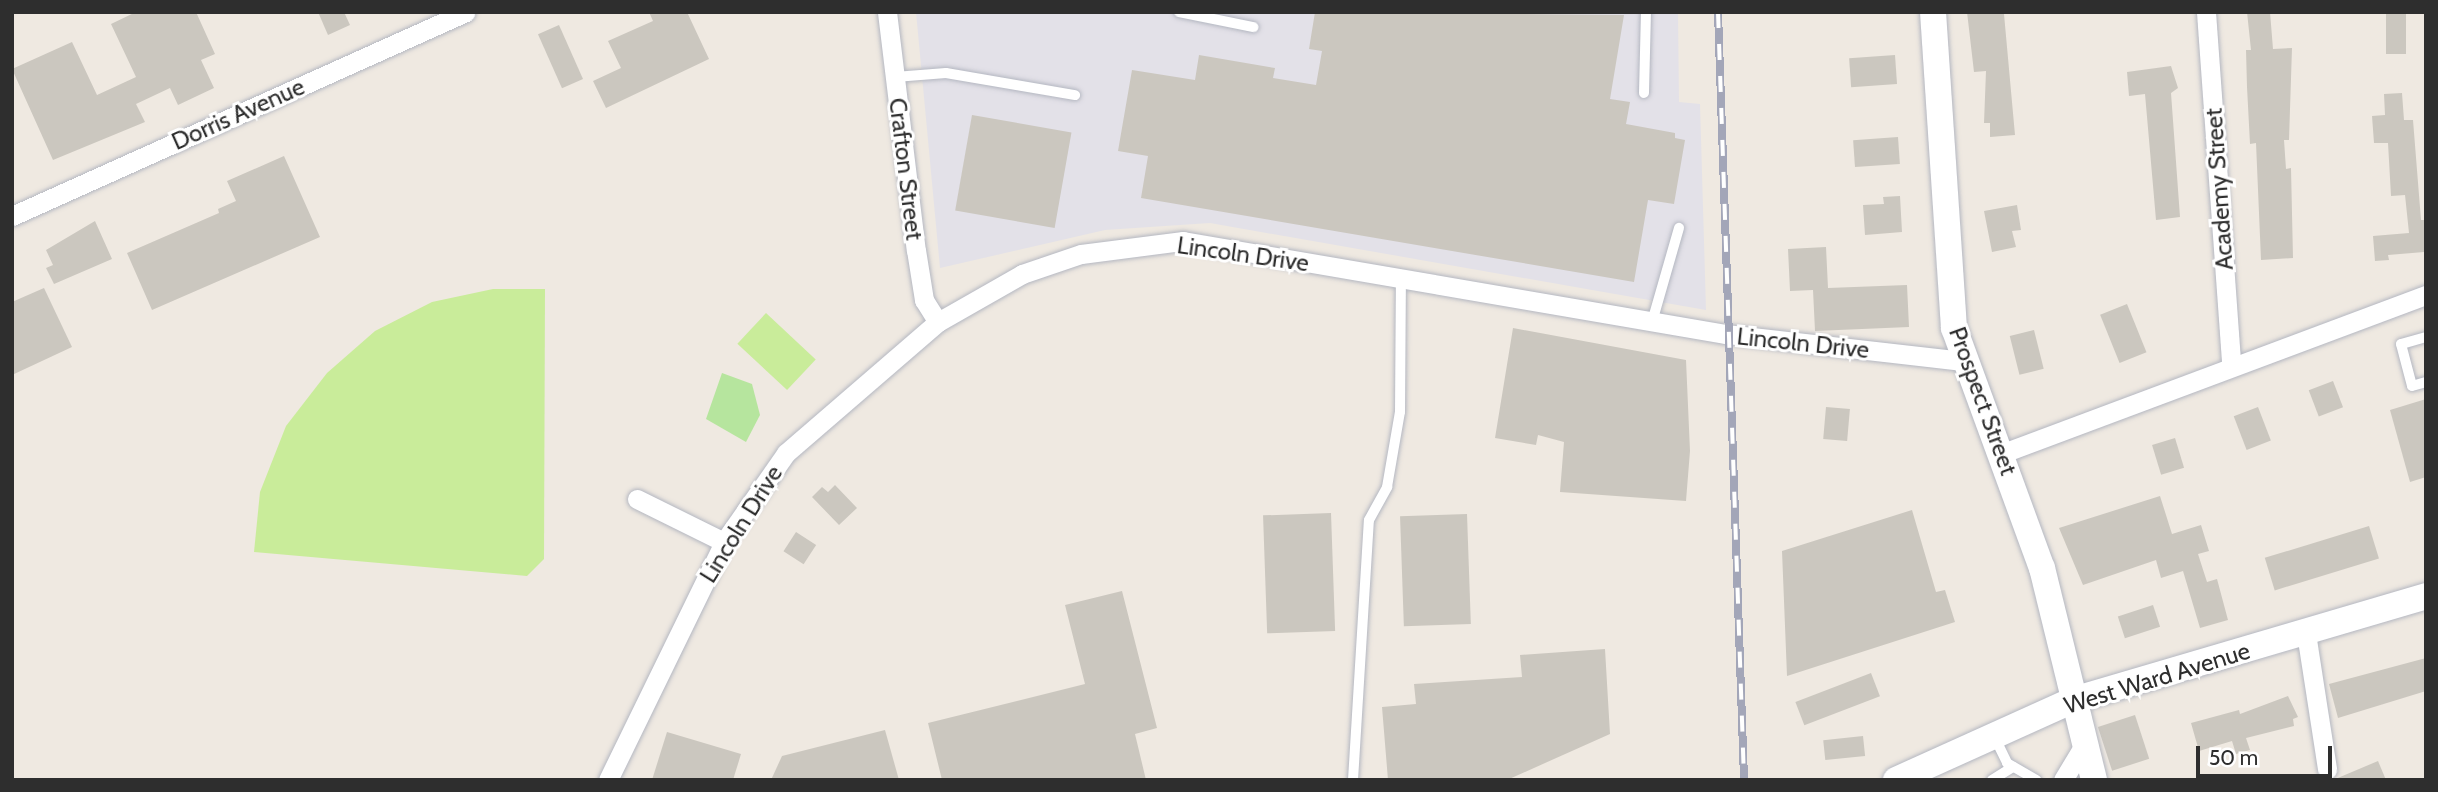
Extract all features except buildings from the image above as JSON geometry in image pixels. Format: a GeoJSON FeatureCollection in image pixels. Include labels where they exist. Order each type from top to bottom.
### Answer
{"type":"FeatureCollection","features":[{"type":"Feature","properties":{"kind":"street","name":"Dorris Avenue"},"geometry":{"type":"LineString","coordinates":[[12,216],[465,12]]}},
{"type":"Feature","properties":{"kind":"street","name":"Crafton Street"},"geometry":{"type":"LineString","coordinates":[[887,12],[922,288],[938,321]]}},
{"type":"Feature","properties":{"kind":"street","name":"Prospect Street"},"geometry":{"type":"LineString","coordinates":[[1933,12],[1948,298],[1964,361],[2003,453],[2042,568],[2094,780]]}},
{"type":"Feature","properties":{"kind":"street","name":"Academy Street"},"geometry":{"type":"LineString","coordinates":[[2206,12],[2231,365]]}},
{"type":"Feature","properties":{"kind":"street","name":"Lincoln Drive"},"geometry":{"type":"LineString","coordinates":[[608,780],[724,542],[786,453],[938,321],[1022,274],[1082,254],[1183,241],[1651,322],[1964,361]]}},
{"type":"Feature","properties":{"kind":"street"},"geometry":{"type":"LineString","coordinates":[[2003,453],[2231,365],[2426,295]]}},
{"type":"Feature","properties":{"kind":"street"},"geometry":{"type":"LineString","coordinates":[[636,499],[724,542]]}},
{"type":"Feature","properties":{"kind":"street","name":"West Ward Avenue"},"geometry":{"type":"LineString","coordinates":[[1896,780],[1995,738],[2073,700],[2426,596]]}},
{"type":"Feature","properties":{"kind":"street"},"geometry":{"type":"LineString","coordinates":[[2306,633],[2327,769]]}},
{"type":"Feature","properties":{"kind":"street"},"geometry":{"type":"LineString","coordinates":[[2063,780],[2084,745]]}},
{"type":"Feature","properties":{"kind":"lane"},"geometry":{"type":"LineString","coordinates":[[1179,12],[1253,27]]}},
{"type":"Feature","properties":{"kind":"lane"},"geometry":{"type":"LineString","coordinates":[[1644,93],[1646,12]]}},
{"type":"Feature","properties":{"kind":"lane"},"geometry":{"type":"LineString","coordinates":[[895,77],[946,73],[1074,94]]}},
{"type":"Feature","properties":{"kind":"lane"},"geometry":{"type":"LineString","coordinates":[[1651,322],[1679,228]]}},
{"type":"Feature","properties":{"kind":"lane"},"geometry":{"type":"LineString","coordinates":[[1353,780],[1369,520],[1387,487],[1400,412],[1401,278]]}},
{"type":"Feature","properties":{"kind":"lane"},"geometry":{"type":"LineString","coordinates":[[2426,337],[2401,344],[2412,386],[2426,382]]}},
{"type":"Feature","properties":{"kind":"lane"},"geometry":{"type":"LineString","coordinates":[[1995,738],[2007,763],[2034,779]]}},
{"type":"Feature","properties":{"kind":"lane"},"geometry":{"type":"LineString","coordinates":[[1992,780],[2013,767]]}},
{"type":"Feature","properties":{"kind":"shaded area"},"geometry":{"type":"Polygon","coordinates":[[[916,12],[1678,12],[1679,102],[1700,104],[1706,310],[1210,223],[1105,230],[940,268],[916,12]]]}},
{"type":"Feature","properties":{"kind":"green space"},"geometry":{"type":"Polygon","coordinates":[[[493,289],[545,289],[544,559],[527,576],[254,552],[260,492],[286,426],[327,373],[375,331],[432,302],[493,289]]]}},
{"type":"Feature","properties":{"kind":"green space"},"geometry":{"type":"Polygon","coordinates":[[[766,313],[816,359],[787,390],[737,344],[766,313]]]}},
{"type":"Feature","properties":{"kind":"green space"},"geometry":{"type":"Polygon","coordinates":[[[722,373],[752,384],[760,415],[746,442],[706,419],[722,373]]]}},
{"type":"Feature","properties":{"kind":"railway"},"geometry":{"type":"LineString","coordinates":[[1718,12],[1744,780]]}}]}
